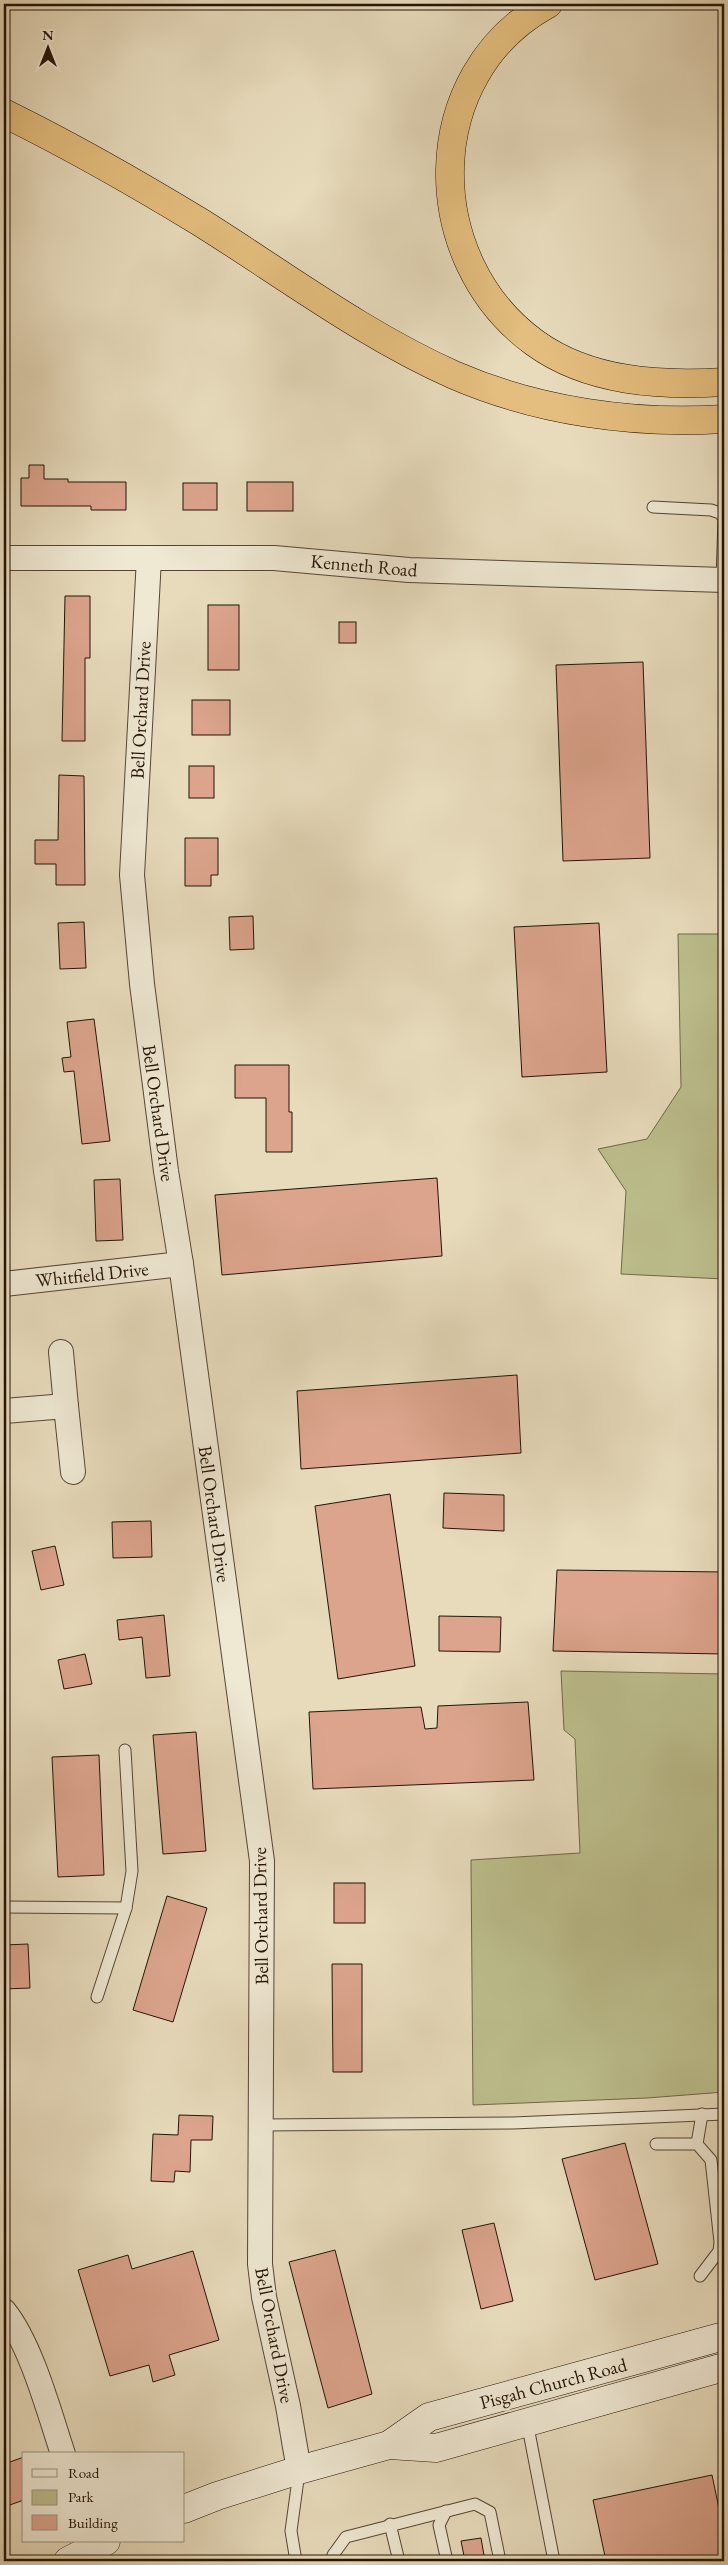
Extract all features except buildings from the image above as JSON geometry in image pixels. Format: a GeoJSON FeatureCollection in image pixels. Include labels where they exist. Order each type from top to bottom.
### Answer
{"type":"FeatureCollection","features":[{"type":"Feature","properties":{"kind":"highway"},"geometry":{"type":"LineString","coordinates":[[548,4],[518,25],[500,43],[475,79],[460,113],[452,140],[450,192],[460,243],[469,265],[492,301],[516,328],[536,344],[579,366],[622,378],[656,382],[724,382]]}},
{"type":"Feature","properties":{"kind":"highway"},"geometry":{"type":"LineString","coordinates":[[4,113],[146,190],[356,322],[455,375],[522,399],[589,413],[654,420],[724,419]]}},
{"type":"Feature","properties":{"kind":"main road","name":"Pisgah Church Road"},"geometry":{"type":"LineString","coordinates":[[389,2445],[429,2417],[724,2336]]}},
{"type":"Feature","properties":{"kind":"main road","name":"Pisgah Church Road"},"geometry":{"type":"LineString","coordinates":[[185,2510],[217,2496],[299,2470],[389,2445],[436,2448],[724,2367]]}},
{"type":"Feature","properties":{"kind":"main road"},"geometry":{"type":"LineString","coordinates":[[68,2561],[97,2547]]}},
{"type":"Feature","properties":{"kind":"street","name":"Kenneth Road"},"geometry":{"type":"LineString","coordinates":[[4,558],[274,558],[418,570],[723,580]]}},
{"type":"Feature","properties":{"kind":"street","name":"Bell Orchard Drive"},"geometry":{"type":"LineString","coordinates":[[149,558],[132,875],[143,993],[166,1171],[181,1264],[262,1861],[260,2264],[264,2297],[288,2406],[299,2470]]}},
{"type":"Feature","properties":{"kind":"street","name":"Whitfield Drive"},"geometry":{"type":"LineString","coordinates":[[4,1284],[181,1264]]}},
{"type":"Feature","properties":{"kind":"street"},"geometry":{"type":"LineString","coordinates":[[61,1352],[73,1472]]}},
{"type":"Feature","properties":{"kind":"street"},"geometry":{"type":"LineString","coordinates":[[4,1411],[66,1406]]}},
{"type":"Feature","properties":{"kind":"street"},"geometry":{"type":"LineString","coordinates":[[4,2311],[12,2320],[29,2357],[62,2452]]}},
{"type":"Feature","properties":{"kind":"lane"},"geometry":{"type":"LineString","coordinates":[[653,508],[711,510],[720,513],[724,519],[723,580]]}},
{"type":"Feature","properties":{"kind":"lane"},"geometry":{"type":"LineString","coordinates":[[97,1997],[126,1908],[132,1870],[125,1750]]}},
{"type":"Feature","properties":{"kind":"lane"},"geometry":{"type":"LineString","coordinates":[[4,1907],[126,1908]]}},
{"type":"Feature","properties":{"kind":"lane"},"geometry":{"type":"LineString","coordinates":[[697,2144],[702,2114]]}},
{"type":"Feature","properties":{"kind":"lane"},"geometry":{"type":"LineString","coordinates":[[262,2125],[513,2123],[724,2114]]}},
{"type":"Feature","properties":{"kind":"lane"},"geometry":{"type":"LineString","coordinates":[[656,2144],[697,2144],[711,2160],[720,2242],[719,2252],[700,2276]]}},
{"type":"Feature","properties":{"kind":"lane"},"geometry":{"type":"LineString","coordinates":[[527,2422],[554,2561]]}},
{"type":"Feature","properties":{"kind":"lane"},"geometry":{"type":"LineString","coordinates":[[296,2561],[291,2531],[299,2470]]}},
{"type":"Feature","properties":{"kind":"lane"},"geometry":{"type":"LineString","coordinates":[[333,2561],[333,2556],[346,2537],[390,2524],[474,2504],[490,2512],[500,2561]]}},
{"type":"Feature","properties":{"kind":"lane"},"geometry":{"type":"LineString","coordinates":[[446,2511],[439,2525],[447,2561]]}},
{"type":"Feature","properties":{"kind":"lane"},"geometry":{"type":"LineString","coordinates":[[390,2524],[399,2561]]}},
{"type":"Feature","properties":{"kind":"green space"},"geometry":{"type":"Polygon","coordinates":[[[678,934],[724,934],[724,1279],[621,1274],[626,1191],[598,1149],[647,1139],[681,1087],[678,934]]]}},
{"type":"Feature","properties":{"kind":"green space"},"geometry":{"type":"Polygon","coordinates":[[[561,1671],[724,1674],[724,2092],[647,2098],[473,2105],[471,1860],[580,1853],[575,1739],[564,1730],[561,1671]]]}}]}
